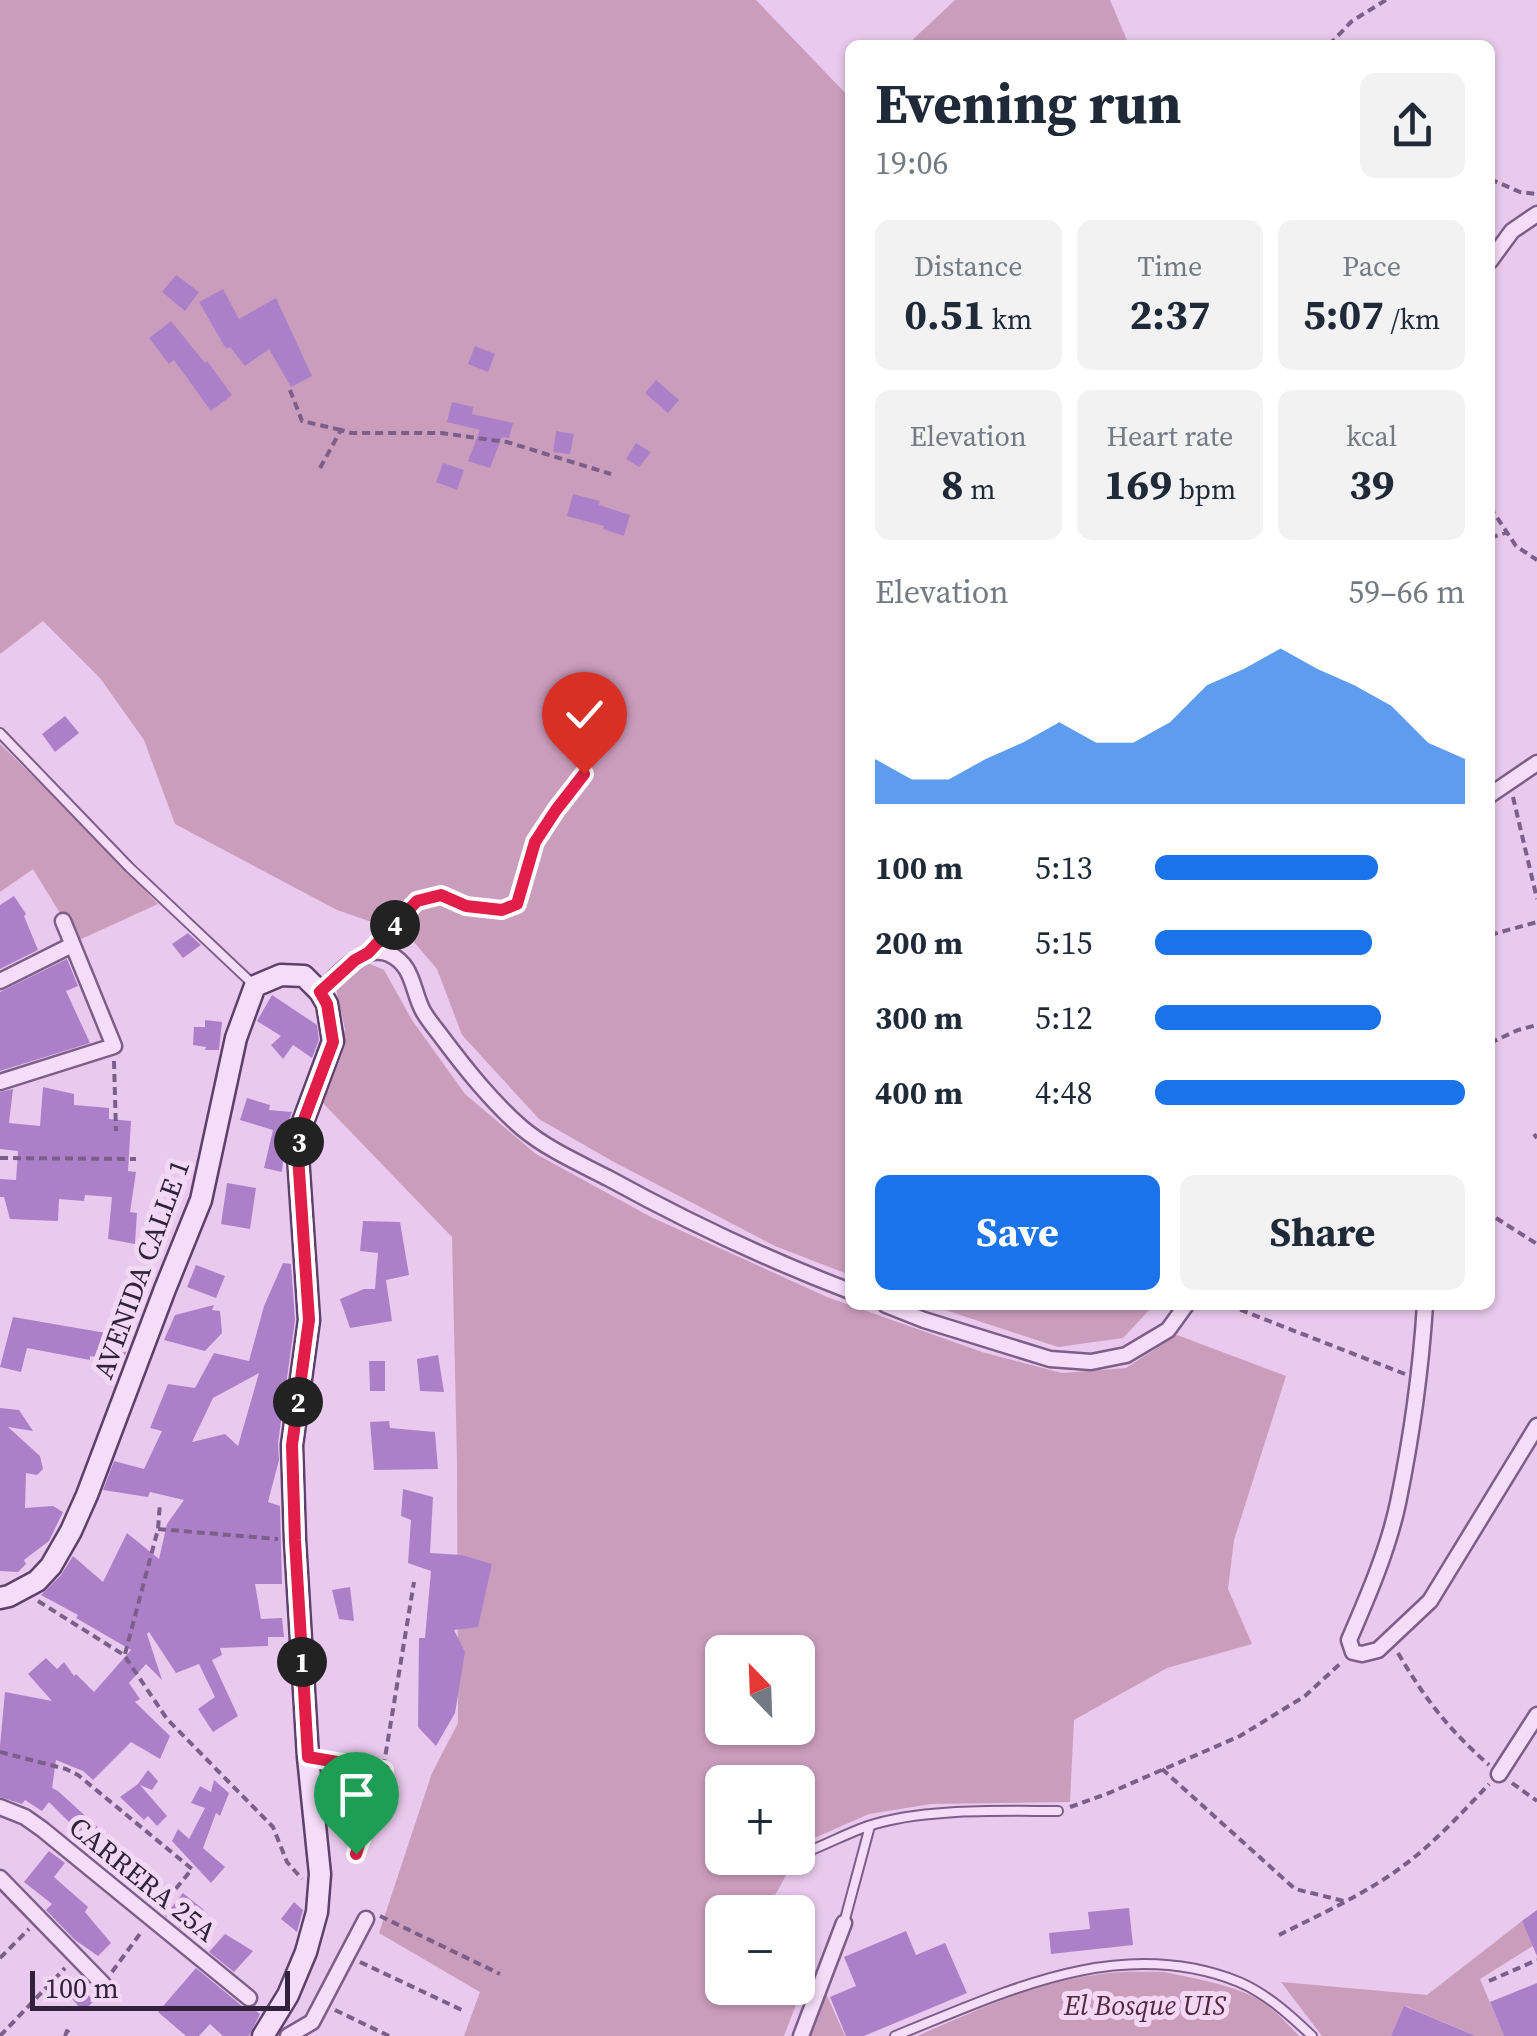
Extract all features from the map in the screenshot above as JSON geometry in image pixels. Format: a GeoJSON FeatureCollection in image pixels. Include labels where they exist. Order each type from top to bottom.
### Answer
{"type":"FeatureCollection","features":[{"type":"Feature","properties":{"kind":"street"},"geometry":{"type":"LineString","coordinates":[[1495,254],[1512,231],[1537,214]]}},
{"type":"Feature","properties":{"kind":"street"},"geometry":{"type":"LineString","coordinates":[[1495,792],[1537,763]]}},
{"type":"Feature","properties":{"kind":"street"},"geometry":{"type":"LineString","coordinates":[[0,1082],[114,1046],[63,921]]}},
{"type":"Feature","properties":{"kind":"street"},"geometry":{"type":"LineString","coordinates":[[0,981],[72,945]]}},
{"type":"Feature","properties":{"kind":"street"},"geometry":{"type":"LineString","coordinates":[[320,992],[355,960],[368,953],[386,952],[402,962],[414,982],[422,1010],[476,1082],[522,1128],[544,1144],[689,1222],[845,1290]]}},
{"type":"Feature","properties":{"kind":"street"},"geometry":{"type":"LineString","coordinates":[[255,986],[282,975],[304,976],[327,1004],[333,1042],[300,1130],[298,1156],[309,1320],[292,1445],[319,1898],[306,1952],[288,1995],[263,2036]]}},
{"type":"Feature","properties":{"kind":"street","name":"AVENIDA CALLE 1"},"geometry":{"type":"LineString","coordinates":[[0,1598],[37,1581],[51,1566],[71,1531],[201,1200],[236,1038],[255,986]]}},
{"type":"Feature","properties":{"kind":"street"},"geometry":{"type":"LineString","coordinates":[[899,1310],[1050,1358],[1091,1362],[1126,1355],[1168,1330],[1182,1310]]}},
{"type":"Feature","properties":{"kind":"street"},"geometry":{"type":"LineString","coordinates":[[1425,1310],[1398,1504],[1375,1580],[1349,1640],[1353,1652],[1378,1650],[1430,1601],[1537,1426]]}},
{"type":"Feature","properties":{"kind":"street"},"geometry":{"type":"LineString","coordinates":[[1499,1774],[1537,1715]]}},
{"type":"Feature","properties":{"kind":"street","name":"CARRERA 25A"},"geometry":{"type":"LineString","coordinates":[[0,1807],[42,1828],[249,1998]]}},
{"type":"Feature","properties":{"kind":"street"},"geometry":{"type":"LineString","coordinates":[[0,1878],[102,1984]]}},
{"type":"Feature","properties":{"kind":"street"},"geometry":{"type":"LineString","coordinates":[[288,2036],[312,2022],[366,1919]]}},
{"type":"Feature","properties":{"kind":"street"},"geometry":{"type":"LineString","coordinates":[[801,2036],[844,1923]]}},
{"type":"Feature","properties":{"kind":"lane"},"geometry":{"type":"LineString","coordinates":[[0,733],[130,867],[255,986]]}},
{"type":"Feature","properties":{"kind":"lane"},"geometry":{"type":"LineString","coordinates":[[815,1848],[870,1825],[906,1818],[973,1811],[1058,1811]]}},
{"type":"Feature","properties":{"kind":"lane"},"geometry":{"type":"LineString","coordinates":[[844,1923],[870,1825]]}},
{"type":"Feature","properties":{"kind":"lane"},"geometry":{"type":"LineString","coordinates":[[895,2036],[1027,1984],[1088,1968],[1132,1964],[1171,1965],[1241,1983],[1282,2008],[1312,2036]]}},
{"type":"Feature","properties":{"kind":"path"},"geometry":{"type":"LineString","coordinates":[[1334,40],[1352,21],[1386,0]]}},
{"type":"Feature","properties":{"kind":"path"},"geometry":{"type":"LineString","coordinates":[[1495,181],[1520,192],[1537,194]]}},
{"type":"Feature","properties":{"kind":"path"},"geometry":{"type":"LineString","coordinates":[[290,390],[302,421],[351,433],[441,432],[507,442],[612,474]]}},
{"type":"Feature","properties":{"kind":"path"},"geometry":{"type":"LineString","coordinates":[[320,468],[341,430]]}},
{"type":"Feature","properties":{"kind":"path"},"geometry":{"type":"LineString","coordinates":[[1495,514],[1516,546],[1537,560]]}},
{"type":"Feature","properties":{"kind":"path"},"geometry":{"type":"LineString","coordinates":[[1495,536],[1508,532]]}},
{"type":"Feature","properties":{"kind":"path"},"geometry":{"type":"LineString","coordinates":[[368,953],[417,901],[441,895],[466,906],[502,910],[517,904],[535,842],[584,774],[590,750]]}},
{"type":"Feature","properties":{"kind":"path"},"geometry":{"type":"LineString","coordinates":[[1509,782],[1537,898]]}},
{"type":"Feature","properties":{"kind":"path"},"geometry":{"type":"LineString","coordinates":[[1495,934],[1537,922]]}},
{"type":"Feature","properties":{"kind":"path"},"geometry":{"type":"LineString","coordinates":[[1495,1042],[1537,1025]]}},
{"type":"Feature","properties":{"kind":"path"},"geometry":{"type":"LineString","coordinates":[[114,1046],[116,1130]]}},
{"type":"Feature","properties":{"kind":"path"},"geometry":{"type":"LineString","coordinates":[[0,1158],[136,1159]]}},
{"type":"Feature","properties":{"kind":"path"},"geometry":{"type":"LineString","coordinates":[[1496,1218],[1537,1244]]}},
{"type":"Feature","properties":{"kind":"path"},"geometry":{"type":"LineString","coordinates":[[1241,1310],[1417,1379]]}},
{"type":"Feature","properties":{"kind":"path"},"geometry":{"type":"LineString","coordinates":[[124,1655],[158,1529],[160,1503]]}},
{"type":"Feature","properties":{"kind":"path"},"geometry":{"type":"LineString","coordinates":[[158,1529],[269,1539]]}},
{"type":"Feature","properties":{"kind":"path"},"geometry":{"type":"LineString","coordinates":[[356,1854],[384,1770],[414,1582]]}},
{"type":"Feature","properties":{"kind":"path"},"geometry":{"type":"LineString","coordinates":[[22,1590],[124,1655],[167,1719],[273,1827],[287,1862],[319,1898]]}},
{"type":"Feature","properties":{"kind":"path"},"geometry":{"type":"LineString","coordinates":[[1390,1640],[1424,1696],[1459,1738],[1537,1801]]}},
{"type":"Feature","properties":{"kind":"path"},"geometry":{"type":"LineString","coordinates":[[1058,1811],[1240,1736],[1306,1696],[1353,1652]]}},
{"type":"Feature","properties":{"kind":"path"},"geometry":{"type":"LineString","coordinates":[[0,1752],[78,1775],[192,1869]]}},
{"type":"Feature","properties":{"kind":"path"},"geometry":{"type":"LineString","coordinates":[[308,1757],[384,1770]]}},
{"type":"Feature","properties":{"kind":"path"},"geometry":{"type":"LineString","coordinates":[[1162,1769],[1294,1888],[1344,1901]]}},
{"type":"Feature","properties":{"kind":"path"},"geometry":{"type":"LineString","coordinates":[[1279,1935],[1403,1866],[1499,1774]]}},
{"type":"Feature","properties":{"kind":"path"},"geometry":{"type":"LineString","coordinates":[[366,1919],[379,1915],[500,1974]]}},
{"type":"Feature","properties":{"kind":"path"},"geometry":{"type":"LineString","coordinates":[[0,1958],[40,1919]]}},
{"type":"Feature","properties":{"kind":"path"},"geometry":{"type":"LineString","coordinates":[[346,1956],[464,2010]]}},
{"type":"Feature","properties":{"kind":"path"},"geometry":{"type":"LineString","coordinates":[[0,2036],[75,1957]]}},
{"type":"Feature","properties":{"kind":"path"},"geometry":{"type":"LineString","coordinates":[[1489,1980],[1537,1960]]}},
{"type":"Feature","properties":{"kind":"path"},"geometry":{"type":"LineString","coordinates":[[322,2003],[389,2036]]}},
{"type":"Feature","properties":{"kind":"green space"},"geometry":{"type":"Polygon","coordinates":[[[0,0],[756,0],[845,93],[845,1273],[775,1246],[539,1119],[462,1035],[437,969],[407,934],[337,910],[175,824],[144,740],[100,678],[43,621],[0,654],[0,0]]]}},
{"type":"Feature","properties":{"kind":"green space"},"geometry":{"type":"Polygon","coordinates":[[[955,0],[1110,0],[1127,40],[912,40],[955,0]]]}},
{"type":"Feature","properties":{"kind":"green space"},"geometry":{"type":"Polygon","coordinates":[[[0,744],[158,904],[77,941],[33,869],[0,892],[0,744]]]}},
{"type":"Feature","properties":{"kind":"green space"},"geometry":{"type":"Polygon","coordinates":[[[368,963],[384,970],[412,1020],[465,1094],[536,1154],[651,1217],[845,1303],[845,1310],[864,1310],[982,1352],[1062,1373],[1126,1368],[1177,1335],[1286,1376],[1234,1540],[1228,1589],[1252,1644],[1167,1668],[1074,1720],[1070,1802],[931,1804],[869,1814],[815,1838],[815,1765],[705,1765],[705,1875],[786,1875],[774,1895],[705,1895],[705,2005],[796,2005],[784,2036],[464,2036],[480,1992],[379,1933],[432,1773],[458,1723],[452,1237],[322,1102],[345,1029],[336,989],[368,963]]]}},
{"type":"Feature","properties":{"kind":"green space"},"geometry":{"type":"Polygon","coordinates":[[[945,1310],[1149,1310],[1123,1338],[1058,1347],[945,1310]]]}},
{"type":"Feature","properties":{"kind":"green space"},"geometry":{"type":"Polygon","coordinates":[[[1522,1921],[1533,1946],[1480,1979],[1504,2036],[1476,2036],[1405,2006],[1391,2036],[1322,2036],[1281,1982],[1427,1995],[1522,1921]]]}},
{"type":"Feature","properties":{"kind":"green space","name":"El Bosque UIS"},"geometry":{"type":"Polygon","coordinates":[[[1164,1972],[1250,1995],[1299,2036],[917,2036],[1054,1983],[1110,1973],[1164,1972]]]}},
{"type":"Feature","properties":{"kind":"green space"},"geometry":{"type":"Polygon","coordinates":[[[825,1991],[845,2036],[807,2036],[825,1991]]]}},
{"type":"Feature","properties":{"kind":"building"},"geometry":{"type":"Polygon","coordinates":[[[176,275],[199,292],[185,311],[162,292],[176,275]]]}},
{"type":"Feature","properties":{"kind":"building"},"geometry":{"type":"Polygon","coordinates":[[[223,289],[239,319],[276,298],[312,376],[291,387],[269,349],[245,366],[230,347],[226,349],[199,302],[223,289]]]}},
{"type":"Feature","properties":{"kind":"building"},"geometry":{"type":"Polygon","coordinates":[[[171,321],[232,395],[211,411],[174,360],[169,364],[149,338],[171,321]]]}},
{"type":"Feature","properties":{"kind":"building"},"geometry":{"type":"Polygon","coordinates":[[[475,346],[495,354],[488,372],[468,364],[475,346]]]}},
{"type":"Feature","properties":{"kind":"building"},"geometry":{"type":"Polygon","coordinates":[[[656,380],[679,400],[668,413],[645,393],[656,380]]]}},
{"type":"Feature","properties":{"kind":"building"},"geometry":{"type":"Polygon","coordinates":[[[452,402],[473,407],[472,414],[513,423],[509,438],[502,437],[490,468],[468,461],[480,430],[447,422],[452,402]]]}},
{"type":"Feature","properties":{"kind":"building"},"geometry":{"type":"Polygon","coordinates":[[[556,431],[574,434],[570,454],[553,452],[556,431]]]}},
{"type":"Feature","properties":{"kind":"building"},"geometry":{"type":"Polygon","coordinates":[[[636,443],[651,452],[639,467],[626,459],[636,443]]]}},
{"type":"Feature","properties":{"kind":"building"},"geometry":{"type":"Polygon","coordinates":[[[443,463],[464,470],[457,490],[436,482],[443,463]]]}},
{"type":"Feature","properties":{"kind":"building"},"geometry":{"type":"Polygon","coordinates":[[[573,494],[630,515],[624,536],[567,516],[573,494]]]}},
{"type":"Feature","properties":{"kind":"building"},"geometry":{"type":"Polygon","coordinates":[[[65,716],[79,733],[55,752],[42,734],[65,716]]]}},
{"type":"Feature","properties":{"kind":"building"},"geometry":{"type":"Polygon","coordinates":[[[14,896],[26,914],[38,950],[0,969],[0,905],[14,896]]]}},
{"type":"Feature","properties":{"kind":"building"},"geometry":{"type":"Polygon","coordinates":[[[188,933],[201,945],[183,958],[172,944],[188,933]]]}},
{"type":"Feature","properties":{"kind":"building"},"geometry":{"type":"Polygon","coordinates":[[[67,959],[78,986],[66,991],[90,1043],[0,1071],[0,992],[67,959]]]}},
{"type":"Feature","properties":{"kind":"building"},"geometry":{"type":"Polygon","coordinates":[[[272,995],[317,1025],[319,1040],[312,1058],[293,1045],[283,1059],[271,1045],[281,1036],[257,1021],[272,995]]]}},
{"type":"Feature","properties":{"kind":"building"},"geometry":{"type":"Polygon","coordinates":[[[205,1020],[222,1022],[219,1050],[193,1045],[194,1027],[205,1027],[205,1020]]]}},
{"type":"Feature","properties":{"kind":"building"},"geometry":{"type":"Polygon","coordinates":[[[43,1087],[74,1094],[74,1105],[109,1108],[109,1119],[131,1121],[128,1171],[136,1172],[130,1212],[137,1213],[135,1244],[108,1239],[112,1197],[85,1195],[84,1201],[59,1199],[58,1221],[10,1219],[4,1197],[0,1197],[0,1179],[16,1180],[18,1151],[0,1149],[0,1092],[13,1089],[9,1123],[40,1126],[43,1087]]]}},
{"type":"Feature","properties":{"kind":"building"},"geometry":{"type":"Polygon","coordinates":[[[247,1098],[270,1105],[269,1110],[292,1112],[286,1128],[282,1172],[264,1168],[273,1130],[240,1120],[247,1098]]]}},
{"type":"Feature","properties":{"kind":"building"},"geometry":{"type":"Polygon","coordinates":[[[227,1183],[256,1188],[250,1229],[221,1224],[227,1183]]]}},
{"type":"Feature","properties":{"kind":"building"},"geometry":{"type":"Polygon","coordinates":[[[363,1221],[400,1222],[409,1275],[386,1280],[392,1321],[350,1328],[340,1299],[364,1289],[375,1289],[378,1253],[360,1251],[363,1221]]]}},
{"type":"Feature","properties":{"kind":"building"},"geometry":{"type":"Polygon","coordinates":[[[283,1263],[291,1264],[295,1320],[279,1460],[268,1502],[280,1506],[282,1584],[255,1584],[261,1619],[282,1618],[284,1637],[268,1637],[268,1646],[220,1648],[222,1655],[212,1660],[238,1716],[213,1732],[198,1709],[215,1697],[199,1664],[176,1673],[147,1634],[162,1680],[146,1664],[129,1683],[140,1699],[135,1702],[170,1736],[160,1759],[131,1742],[93,1780],[83,1771],[56,1760],[52,1788],[102,1831],[91,1844],[49,1802],[42,1811],[25,1800],[22,1804],[0,1797],[5,1692],[52,1701],[28,1674],[46,1658],[57,1669],[64,1662],[94,1692],[131,1650],[41,1595],[73,1556],[103,1582],[127,1533],[159,1559],[167,1524],[184,1500],[150,1492],[148,1497],[103,1490],[114,1461],[144,1469],[162,1431],[150,1428],[168,1384],[195,1388],[214,1353],[249,1361],[264,1306],[283,1263]],[[259,1373],[213,1398],[192,1442],[225,1434],[238,1446],[259,1373]]]}},
{"type":"Feature","properties":{"kind":"building"},"geometry":{"type":"Polygon","coordinates":[[[196,1265],[225,1276],[216,1298],[187,1287],[196,1265]]]}},
{"type":"Feature","properties":{"kind":"building"},"geometry":{"type":"Polygon","coordinates":[[[214,1305],[212,1310],[220,1311],[222,1333],[205,1351],[164,1340],[175,1315],[214,1305]]]}},
{"type":"Feature","properties":{"kind":"building"},"geometry":{"type":"Polygon","coordinates":[[[13,1317],[106,1333],[109,1325],[133,1331],[123,1361],[90,1356],[90,1360],[27,1348],[21,1372],[0,1367],[13,1317]]]}},
{"type":"Feature","properties":{"kind":"building"},"geometry":{"type":"Polygon","coordinates":[[[438,1355],[444,1392],[420,1391],[417,1359],[438,1355]]]}},
{"type":"Feature","properties":{"kind":"building"},"geometry":{"type":"Polygon","coordinates":[[[369,1361],[385,1361],[385,1391],[370,1391],[369,1361]]]}},
{"type":"Feature","properties":{"kind":"building"},"geometry":{"type":"Polygon","coordinates":[[[0,1408],[19,1410],[33,1431],[8,1427],[40,1456],[43,1469],[37,1475],[26,1473],[25,1508],[53,1506],[63,1512],[49,1541],[24,1560],[26,1564],[18,1572],[0,1571],[0,1408]]]}},
{"type":"Feature","properties":{"kind":"building"},"geometry":{"type":"Polygon","coordinates":[[[389,1421],[390,1428],[435,1432],[438,1469],[374,1470],[370,1422],[389,1421]]]}},
{"type":"Feature","properties":{"kind":"building"},"geometry":{"type":"Polygon","coordinates":[[[403,1489],[433,1497],[430,1553],[462,1555],[492,1564],[478,1627],[454,1630],[465,1652],[455,1713],[436,1746],[418,1727],[419,1638],[425,1638],[431,1571],[408,1563],[411,1520],[401,1516],[403,1489]]]}},
{"type":"Feature","properties":{"kind":"building"},"geometry":{"type":"Polygon","coordinates":[[[350,1587],[354,1621],[339,1619],[332,1590],[350,1587]]]}},
{"type":"Feature","properties":{"kind":"building"},"geometry":{"type":"Polygon","coordinates":[[[148,1770],[158,1781],[152,1790],[140,1785],[167,1816],[157,1826],[148,1816],[144,1820],[120,1797],[138,1784],[148,1770]]]}},
{"type":"Feature","properties":{"kind":"building"},"geometry":{"type":"Polygon","coordinates":[[[214,1780],[229,1793],[220,1816],[216,1813],[203,1848],[225,1867],[211,1883],[172,1841],[178,1829],[189,1839],[205,1808],[191,1803],[200,1786],[211,1792],[214,1780]]]}},
{"type":"Feature","properties":{"kind":"building"},"geometry":{"type":"Polygon","coordinates":[[[122,1849],[136,1862],[122,1881],[103,1865],[122,1849]]]}},
{"type":"Feature","properties":{"kind":"building"},"geometry":{"type":"Polygon","coordinates":[[[49,1851],[65,1863],[54,1877],[88,1907],[85,1912],[111,1943],[98,1956],[75,1940],[46,1910],[52,1904],[24,1882],[49,1851]]]}},
{"type":"Feature","properties":{"kind":"building"},"geometry":{"type":"Polygon","coordinates":[[[183,1893],[204,1910],[186,1933],[165,1916],[183,1893]]]}},
{"type":"Feature","properties":{"kind":"building"},"geometry":{"type":"Polygon","coordinates":[[[294,1902],[303,1910],[297,1932],[281,1919],[294,1902]]]}},
{"type":"Feature","properties":{"kind":"building"},"geometry":{"type":"Polygon","coordinates":[[[1129,1908],[1133,1945],[1051,1954],[1049,1933],[1090,1929],[1088,1912],[1129,1908]]]}},
{"type":"Feature","properties":{"kind":"building"},"geometry":{"type":"Polygon","coordinates":[[[1537,1910],[1537,1956],[1522,1921],[1537,1910]]]}},
{"type":"Feature","properties":{"kind":"building"},"geometry":{"type":"Polygon","coordinates":[[[906,1931],[916,1955],[945,1943],[967,1993],[864,2036],[846,2036],[830,1997],[856,1986],[844,1957],[906,1931]]]}},
{"type":"Feature","properties":{"kind":"building"},"geometry":{"type":"Polygon","coordinates":[[[225,1934],[253,1951],[234,1972],[209,1952],[225,1934]]]}},
{"type":"Feature","properties":{"kind":"building"},"geometry":{"type":"Polygon","coordinates":[[[196,1968],[242,2006],[260,2014],[249,2036],[223,2036],[210,2024],[199,2036],[186,2036],[158,2012],[196,1968]]]}},
{"type":"Feature","properties":{"kind":"building"},"geometry":{"type":"Polygon","coordinates":[[[73,1979],[94,2001],[83,2011],[63,1989],[73,1979]]]}},
{"type":"Feature","properties":{"kind":"building"},"geometry":{"type":"Polygon","coordinates":[[[1537,1983],[1537,2036],[1504,2036],[1490,2002],[1537,1983]]]}},
{"type":"Feature","properties":{"kind":"building"},"geometry":{"type":"Polygon","coordinates":[[[1404,2006],[1476,2036],[1391,2036],[1404,2006]]]}},
{"type":"Feature","properties":{"kind":"route"},"geometry":{"type":"LineString","coordinates":[[356,1854],[384,1770],[308,1757],[295,1540],[292,1445],[309,1320],[298,1156],[300,1130],[333,1042],[327,1004],[320,992],[368,953],[417,901],[441,895],[466,906],[502,910],[517,904],[535,842],[584,774]]}}]}
